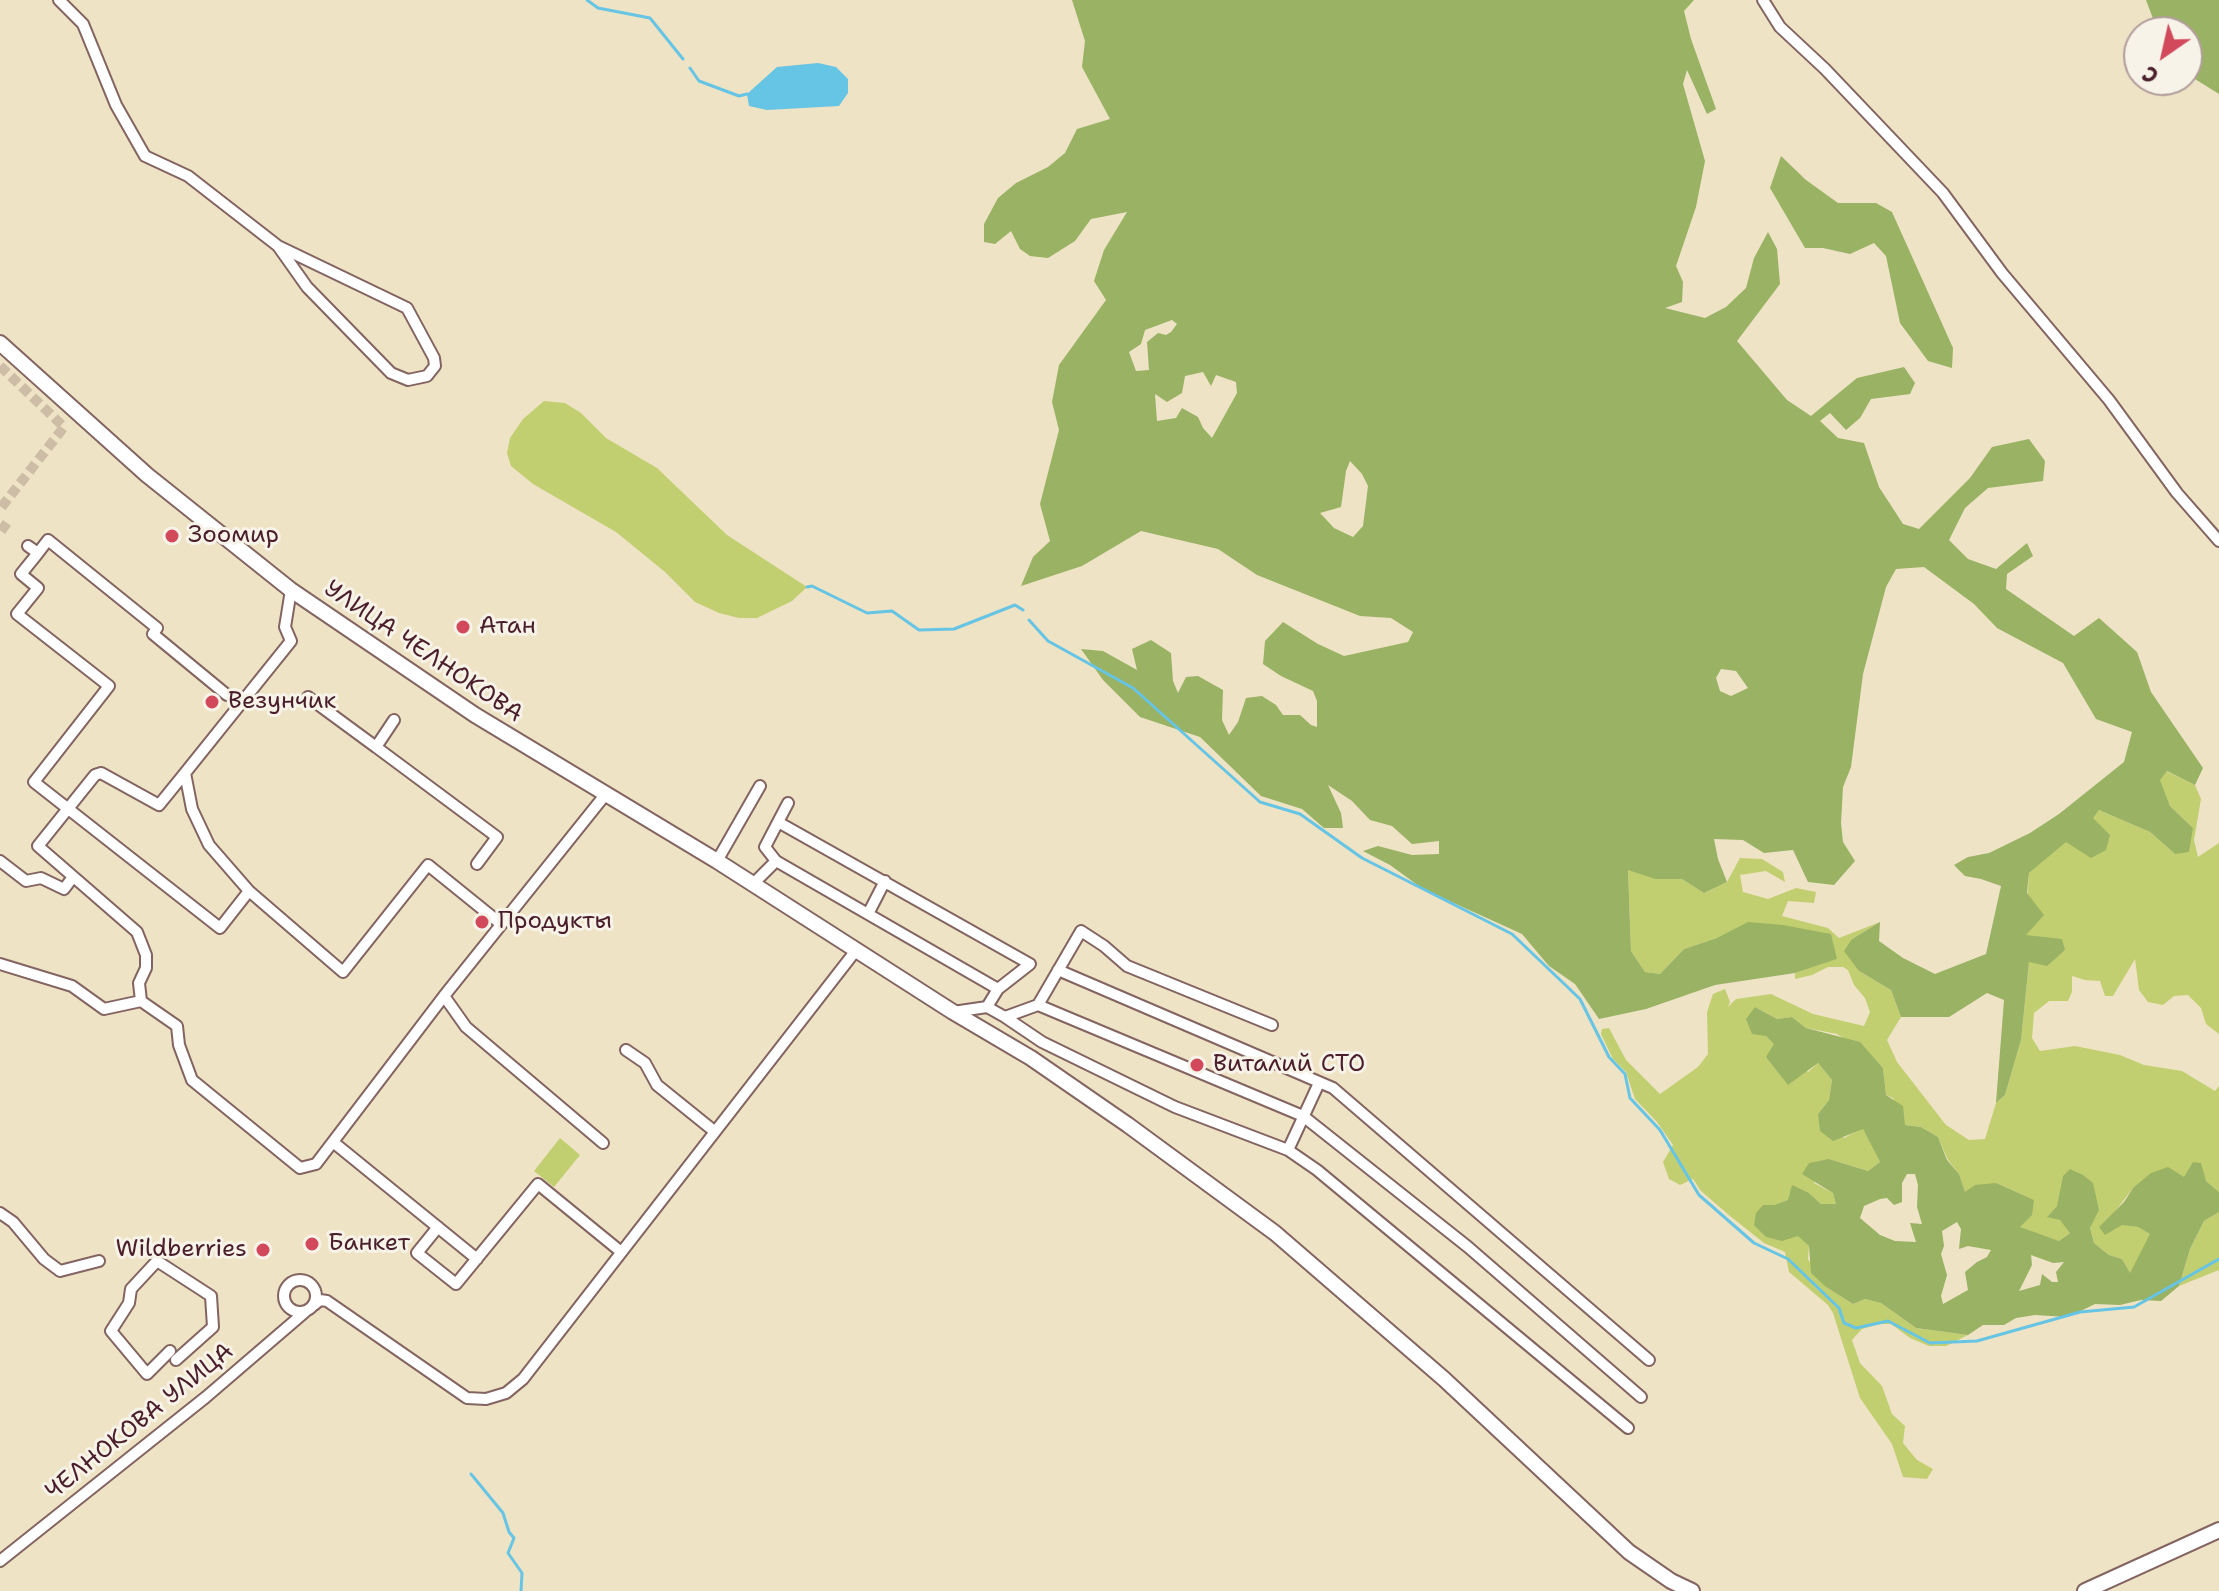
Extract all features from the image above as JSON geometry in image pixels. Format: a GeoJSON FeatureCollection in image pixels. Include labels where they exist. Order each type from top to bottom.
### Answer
{"type":"FeatureCollection","features":[{"type":"Feature","properties":{"kind":"main road","name":"УЛИЦА ЧЕЛНОКОВА"},"geometry":{"type":"LineString","coordinates":[[0,343],[147,475],[291,590],[475,715],[717,861],[953,1012],[1031,1058],[1275,1233],[1444,1379],[1629,1552],[1671,1581],[1692,1591]]}},
{"type":"Feature","properties":{"kind":"main road"},"geometry":{"type":"LineString","coordinates":[[2085,1591],[2219,1530]]}},
{"type":"Feature","properties":{"kind":"street"},"geometry":{"type":"LineString","coordinates":[[59,0],[83,24],[116,105],[145,156],[188,176],[278,246],[407,308],[434,358],[435,366],[427,376],[408,380],[391,373],[307,287],[278,246]]}},
{"type":"Feature","properties":{"kind":"street"},"geometry":{"type":"LineString","coordinates":[[1763,0],[1780,27],[1825,69],[1943,193],[2002,273],[2109,400],[2177,493],[2219,541]]}},
{"type":"Feature","properties":{"kind":"street"},"geometry":{"type":"LineString","coordinates":[[227,695],[153,634],[157,628],[48,540],[21,574],[38,588],[17,614],[109,686],[34,782],[220,928],[249,891]]}},
{"type":"Feature","properties":{"kind":"street"},"geometry":{"type":"LineString","coordinates":[[28,546],[38,553]]}},
{"type":"Feature","properties":{"kind":"street"},"geometry":{"type":"LineString","coordinates":[[141,1001],[139,983],[146,968],[146,955],[137,932],[38,846],[90,780],[101,773],[159,805],[291,641],[285,627],[291,590]]}},
{"type":"Feature","properties":{"kind":"street"},"geometry":{"type":"LineString","coordinates":[[308,697],[497,837],[477,864]]}},
{"type":"Feature","properties":{"kind":"street"},"geometry":{"type":"LineString","coordinates":[[376,747],[394,720]]}},
{"type":"Feature","properties":{"kind":"street"},"geometry":{"type":"LineString","coordinates":[[185,773],[192,809],[209,845],[249,891],[343,972],[428,865],[501,924]]}},
{"type":"Feature","properties":{"kind":"street"},"geometry":{"type":"LineString","coordinates":[[717,861],[760,786]]}},
{"type":"Feature","properties":{"kind":"street"},"geometry":{"type":"LineString","coordinates":[[0,964],[72,986],[104,1009],[141,1001],[177,1026],[179,1045],[192,1080],[300,1168],[316,1164],[444,996],[605,795]]}},
{"type":"Feature","properties":{"kind":"street"},"geometry":{"type":"LineString","coordinates":[[788,803],[765,847],[776,861],[998,989]]}},
{"type":"Feature","properties":{"kind":"street"},"geometry":{"type":"LineString","coordinates":[[778,822],[1030,964],[998,989],[987,1007]]}},
{"type":"Feature","properties":{"kind":"street"},"geometry":{"type":"LineString","coordinates":[[0,861],[26,881],[41,878],[64,889],[73,877]]}},
{"type":"Feature","properties":{"kind":"street"},"geometry":{"type":"LineString","coordinates":[[753,884],[776,861]]}},
{"type":"Feature","properties":{"kind":"street"},"geometry":{"type":"LineString","coordinates":[[868,914],[885,881]]}},
{"type":"Feature","properties":{"kind":"street"},"geometry":{"type":"LineString","coordinates":[[1005,1017],[1038,1005],[1081,931],[1127,966],[1272,1025]]}},
{"type":"Feature","properties":{"kind":"street"},"geometry":{"type":"LineString","coordinates":[[438,1227],[417,1253],[456,1284],[538,1184],[620,1251],[857,949]]}},
{"type":"Feature","properties":{"kind":"street"},"geometry":{"type":"LineString","coordinates":[[1058,970],[1333,1088],[1649,1360]]}},
{"type":"Feature","properties":{"kind":"street"},"geometry":{"type":"LineString","coordinates":[[444,996],[466,1027],[603,1143]]}},
{"type":"Feature","properties":{"kind":"street"},"geometry":{"type":"LineString","coordinates":[[1038,1005],[1303,1116],[1468,1247],[1641,1397]]}},
{"type":"Feature","properties":{"kind":"street"},"geometry":{"type":"LineString","coordinates":[[953,1012],[987,1007],[1042,1042],[1175,1107],[1288,1150],[1329,1180],[1628,1428]]}},
{"type":"Feature","properties":{"kind":"street"},"geometry":{"type":"LineString","coordinates":[[626,1050],[645,1063],[657,1085],[714,1131]]}},
{"type":"Feature","properties":{"kind":"street"},"geometry":{"type":"LineString","coordinates":[[1288,1150],[1319,1083]]}},
{"type":"Feature","properties":{"kind":"street"},"geometry":{"type":"LineString","coordinates":[[333,1142],[477,1259]]}},
{"type":"Feature","properties":{"kind":"street"},"geometry":{"type":"LineString","coordinates":[[0,1213],[13,1222],[44,1259],[60,1271],[99,1261]]}},
{"type":"Feature","properties":{"kind":"street","name":"ЧЕЛНОКОВА УЛИЦА"},"geometry":{"type":"LineString","coordinates":[[0,1561],[206,1397],[320,1300],[327,1301],[467,1398],[486,1399],[506,1393],[523,1379],[620,1251]]}},
{"type":"Feature","properties":{"kind":"street"},"geometry":{"type":"LineString","coordinates":[[157,1261],[211,1296],[213,1327],[173,1356],[147,1374],[111,1331],[129,1303],[131,1289],[157,1261]]}},
{"type":"Feature","properties":{"kind":"green space"},"geometry":{"type":"Polygon","coordinates":[[[1072,0],[1694,0],[1684,11],[1716,109],[1707,114],[1687,70],[1683,84],[1705,161],[1696,207],[1676,266],[1683,282],[1682,302],[1665,308],[1705,318],[1726,307],[1746,288],[1754,258],[1768,232],[1777,249],[1780,284],[1737,341],[1787,400],[1811,416],[1857,378],[1904,367],[1915,383],[1910,394],[1871,399],[1860,418],[1846,430],[1830,413],[1820,421],[1838,438],[1864,443],[1879,487],[1903,524],[1919,529],[1970,478],[1992,447],[2029,439],[2045,461],[2043,481],[1988,488],[1965,508],[1949,540],[1968,559],[1996,569],[2027,543],[2033,556],[2007,574],[2006,589],[2074,636],[2099,618],[2137,652],[2151,692],[2203,768],[2195,785],[2167,771],[2160,780],[2170,806],[2193,828],[2189,852],[2175,854],[2150,832],[2099,810],[2093,818],[2110,835],[2106,850],[2091,858],[2066,842],[2029,873],[2027,893],[2044,915],[2026,935],[2062,939],[2065,950],[2047,966],[2029,962],[2021,1040],[2005,1095],[1996,1103],[2004,1000],[1987,993],[1949,1017],[1901,1017],[1891,990],[1859,971],[1844,951],[1852,939],[1880,922],[1879,941],[1903,958],[1935,974],[1986,954],[2001,886],[1965,876],[1954,865],[1968,857],[1989,853],[2030,833],[2059,814],[2124,762],[2132,732],[2096,719],[2063,663],[1997,628],[1974,604],[1924,567],[1896,569],[1886,587],[1863,674],[1851,767],[1843,787],[1843,842],[1855,861],[1834,885],[1808,882],[1793,850],[1764,853],[1743,840],[1714,839],[1727,882],[1704,893],[1682,879],[1655,879],[1628,870],[1631,951],[1645,972],[1660,974],[1684,949],[1717,938],[1748,922],[1831,934],[1837,959],[1795,973],[1715,985],[1646,1009],[1599,1019],[1575,984],[1549,966],[1522,934],[1423,889],[1390,865],[1363,851],[1378,846],[1412,855],[1439,854],[1439,841],[1412,844],[1392,826],[1370,820],[1352,801],[1328,785],[1341,813],[1343,828],[1324,828],[1302,809],[1261,796],[1200,737],[1140,717],[1103,680],[1081,649],[1103,651],[1137,670],[1132,649],[1151,640],[1171,653],[1173,681],[1178,693],[1186,677],[1198,676],[1223,690],[1222,720],[1229,735],[1238,722],[1246,698],[1262,696],[1276,705],[1283,715],[1300,715],[1317,727],[1317,701],[1313,691],[1263,664],[1265,641],[1283,622],[1344,656],[1408,642],[1413,632],[1391,618],[1360,616],[1257,575],[1218,549],[1141,531],[1082,566],[1021,586],[1033,557],[1050,541],[1040,504],[1059,430],[1052,402],[1059,365],[1106,300],[1094,281],[1104,250],[1127,212],[1091,219],[1075,241],[1048,258],[1030,256],[1020,249],[1011,231],[995,244],[984,242],[984,224],[998,198],[1016,183],[1048,167],[1065,153],[1077,129],[1110,119],[1082,67],[1085,41],[1072,0]],[[1172,320],[1145,330],[1141,344],[1129,352],[1136,371],[1149,370],[1147,342],[1158,333],[1166,335],[1171,332],[1177,324],[1172,320]],[[1203,372],[1185,376],[1182,393],[1167,402],[1155,394],[1157,421],[1176,418],[1182,408],[1198,417],[1212,438],[1237,393],[1236,382],[1216,375],[1211,386],[1203,372]],[[1350,461],[1341,507],[1320,513],[1334,528],[1353,537],[1363,526],[1368,486],[1350,461]],[[1721,669],[1716,678],[1720,691],[1731,696],[1748,688],[1736,671],[1721,669]]]}},
{"type":"Feature","properties":{"kind":"green space"},"geometry":{"type":"Polygon","coordinates":[[[2146,0],[2219,0],[2219,94],[2203,84],[2203,16],[2152,16],[2146,0]]]}},
{"type":"Feature","properties":{"kind":"green space"},"geometry":{"type":"Polygon","coordinates":[[[1781,156],[1806,180],[1838,203],[1876,203],[1892,212],[1953,348],[1952,368],[1928,361],[1900,323],[1886,256],[1874,243],[1850,254],[1805,248],[1770,188],[1781,156]]]}},
{"type":"Feature","properties":{"kind":"green space"},"geometry":{"type":"Polygon","coordinates":[[[544,401],[565,403],[581,413],[606,438],[657,468],[727,535],[807,587],[792,601],[757,618],[719,613],[695,602],[665,572],[616,532],[533,484],[511,466],[507,453],[510,438],[523,419],[544,401]]]}},
{"type":"Feature","properties":{"kind":"green space"},"geometry":{"type":"Polygon","coordinates":[[[2166,771],[2195,785],[2201,799],[2194,840],[2198,857],[2219,843],[2219,1034],[2206,1024],[2201,1008],[2188,995],[2174,996],[2163,1005],[2148,1002],[2139,990],[2135,959],[2113,996],[2105,996],[2100,981],[2072,976],[2072,992],[2068,1001],[2049,1001],[2034,1013],[2032,1038],[2040,1051],[2075,1046],[2120,1055],[2144,1065],[2182,1071],[2215,1091],[2219,1086],[2219,1192],[2206,1181],[2184,1178],[2133,1188],[2113,1214],[2121,1224],[2138,1227],[2151,1234],[2130,1274],[2122,1259],[2109,1255],[2094,1243],[2090,1228],[2057,1206],[2048,1216],[2060,1220],[2071,1232],[2059,1241],[2020,1227],[2033,1200],[1996,1183],[1965,1193],[1959,1174],[1948,1160],[1938,1137],[1921,1127],[1905,1125],[1893,1098],[1886,1095],[1883,1068],[1873,1057],[1837,1034],[1806,1028],[1792,1017],[1777,1019],[1755,1007],[1766,1036],[1808,1072],[1818,1063],[1832,1080],[1829,1100],[1818,1114],[1844,1138],[1863,1128],[1880,1162],[1868,1171],[1829,1159],[1814,1183],[1833,1193],[1836,1204],[1821,1204],[1809,1193],[1774,1205],[1809,1246],[1808,1259],[1826,1287],[1853,1304],[1865,1299],[1881,1303],[1916,1328],[1968,1335],[1946,1346],[1929,1346],[1910,1338],[1891,1324],[1879,1324],[1862,1329],[1852,1340],[1860,1363],[1882,1386],[1892,1414],[1905,1426],[1903,1443],[1917,1460],[1933,1469],[1927,1479],[1903,1477],[1892,1444],[1860,1398],[1828,1305],[1789,1272],[1785,1252],[1764,1243],[1701,1191],[1693,1179],[1680,1185],[1669,1179],[1663,1162],[1673,1145],[1635,1099],[1626,1072],[1613,1059],[1601,1034],[1602,1029],[1609,1028],[1626,1060],[1660,1094],[1698,1067],[1708,1054],[1707,1012],[1713,994],[1725,989],[1730,1002],[1728,1007],[1736,999],[1771,994],[1813,1014],[1864,1026],[1870,1012],[1865,998],[1843,967],[1828,967],[1795,979],[1795,973],[1836,959],[1717,938],[1684,949],[1660,974],[1645,972],[1631,951],[1628,869],[1655,879],[1682,879],[1704,893],[1727,882],[1740,858],[1762,859],[1783,872],[1785,882],[1766,871],[1740,875],[1743,892],[1768,899],[1796,888],[1816,892],[1814,903],[1788,901],[1782,916],[1828,928],[1839,938],[1880,922],[1852,939],[1859,971],[1891,990],[1901,1017],[1887,1040],[1897,1062],[1946,1125],[1969,1140],[1985,1139],[1996,1103],[2005,1095],[2021,1040],[2029,962],[2025,935],[2029,873],[2099,810],[2150,832],[2175,854],[2193,828],[2170,806],[2159,780],[2166,771]]]}},
{"type":"Feature","properties":{"kind":"green space"},"geometry":{"type":"Polygon","coordinates":[[[1755,1007],[1777,1019],[1792,1017],[1806,1028],[1860,1042],[1883,1068],[1886,1095],[1903,1106],[1905,1125],[1921,1127],[1938,1137],[1947,1160],[1959,1174],[1965,1192],[1975,1185],[1996,1183],[2034,1200],[2032,1215],[2020,1227],[2059,1241],[2070,1233],[2060,1220],[2047,1217],[2057,1206],[2063,1176],[2070,1169],[2083,1175],[2093,1183],[2099,1210],[2090,1228],[2094,1243],[2109,1255],[2122,1259],[2130,1273],[2150,1234],[2138,1227],[2122,1225],[2105,1235],[2099,1227],[2124,1202],[2133,1188],[2151,1173],[2168,1167],[2184,1177],[2193,1162],[2201,1163],[2206,1181],[2219,1192],[2219,1212],[2204,1221],[2190,1249],[2179,1286],[2161,1301],[2095,1304],[2068,1317],[2035,1315],[2016,1318],[2004,1325],[1983,1325],[1968,1335],[1916,1328],[1881,1303],[1865,1299],[1853,1304],[1811,1273],[1809,1246],[1798,1236],[1782,1241],[1766,1237],[1754,1225],[1756,1213],[1763,1205],[1788,1200],[1792,1185],[1809,1193],[1821,1204],[1836,1204],[1833,1193],[1802,1174],[1809,1163],[1829,1159],[1868,1171],[1880,1162],[1863,1129],[1833,1141],[1820,1131],[1818,1114],[1829,1100],[1832,1080],[1818,1063],[1788,1085],[1766,1057],[1774,1044],[1766,1036],[1752,1034],[1746,1019],[1755,1007]],[[1907,1174],[1902,1183],[1902,1202],[1894,1205],[1887,1198],[1880,1199],[1864,1206],[1860,1218],[1880,1235],[1895,1241],[1916,1242],[1910,1223],[1922,1224],[1917,1207],[1918,1185],[1915,1174],[1907,1174]],[[1957,1222],[1942,1231],[1944,1246],[1941,1254],[1947,1275],[1941,1296],[1943,1304],[1968,1290],[1965,1272],[1987,1257],[1991,1250],[1968,1246],[1959,1249],[1961,1229],[1957,1222]],[[2031,1255],[2032,1265],[2019,1291],[2040,1285],[2042,1274],[2052,1282],[2058,1282],[2056,1272],[2064,1262],[2053,1263],[2031,1255]]]}},
{"type":"Feature","properties":{"kind":"green space"},"geometry":{"type":"Polygon","coordinates":[[[560,1138],[580,1155],[554,1187],[534,1171],[560,1138]]]}},
{"type":"Feature","properties":{"kind":"green space"},"geometry":{"type":"Polygon","coordinates":[[[2219,1212],[2219,1270],[2179,1286],[2190,1249],[2204,1221],[2219,1212]]]}},
{"type":"Feature","properties":{"kind":"water"},"geometry":{"type":"Polygon","coordinates":[[[818,63],[836,67],[848,79],[848,93],[839,106],[767,110],[749,106],[747,94],[777,67],[818,63]]]}},
{"type":"Feature","properties":{"kind":"waterway"},"geometry":{"type":"LineString","coordinates":[[587,0],[598,8],[650,18],[683,59]]}},
{"type":"Feature","properties":{"kind":"waterway"},"geometry":{"type":"LineString","coordinates":[[690,68],[699,81],[739,96],[747,94]]}},
{"type":"Feature","properties":{"kind":"waterway"},"geometry":{"type":"LineString","coordinates":[[807,587],[812,586],[867,613],[892,611],[919,630],[954,629],[1015,605],[1023,610]]}},
{"type":"Feature","properties":{"kind":"waterway"},"geometry":{"type":"LineString","coordinates":[[1029,620],[1048,641],[1133,688],[1260,802],[1300,814],[1362,858],[1512,934],[1580,999],[1609,1057],[1625,1074],[1630,1098],[1660,1130],[1699,1195],[1754,1243],[1788,1259],[1839,1308],[1844,1323],[1856,1328],[1888,1321],[1930,1343],[1977,1341],[2080,1312],[2134,1307],[2219,1259]]}},
{"type":"Feature","properties":{"kind":"waterway"},"geometry":{"type":"LineString","coordinates":[[471,1474],[503,1513],[514,1538],[508,1553],[522,1573],[521,1591]]}},
{"type":"Feature","properties":{"kind":"tunnel"},"geometry":{"type":"LineString","coordinates":[[0,366],[64,427],[0,509]]}},
{"type":"Feature","properties":{"kind":"tunnel"},"geometry":{"type":"LineString","coordinates":[[0,524],[11,532]]}},
{"type":"Feature","properties":{"kind":"place","name":"Зоомир"},"geometry":{"type":"Point","coordinates":[172,536]}},
{"type":"Feature","properties":{"kind":"place","name":"Атан"},"geometry":{"type":"Point","coordinates":[463,627]}},
{"type":"Feature","properties":{"kind":"place","name":"Везунчик"},"geometry":{"type":"Point","coordinates":[212,702]}},
{"type":"Feature","properties":{"kind":"place","name":"Продукты"},"geometry":{"type":"Point","coordinates":[482,922]}},
{"type":"Feature","properties":{"kind":"place","name":"Виталий СТО"},"geometry":{"type":"Point","coordinates":[1197,1065]}},
{"type":"Feature","properties":{"kind":"place","name":"Банкет"},"geometry":{"type":"Point","coordinates":[312,1244]}},
{"type":"Feature","properties":{"kind":"place","name":"Wildberries"},"geometry":{"type":"Point","coordinates":[263,1250]}}]}
